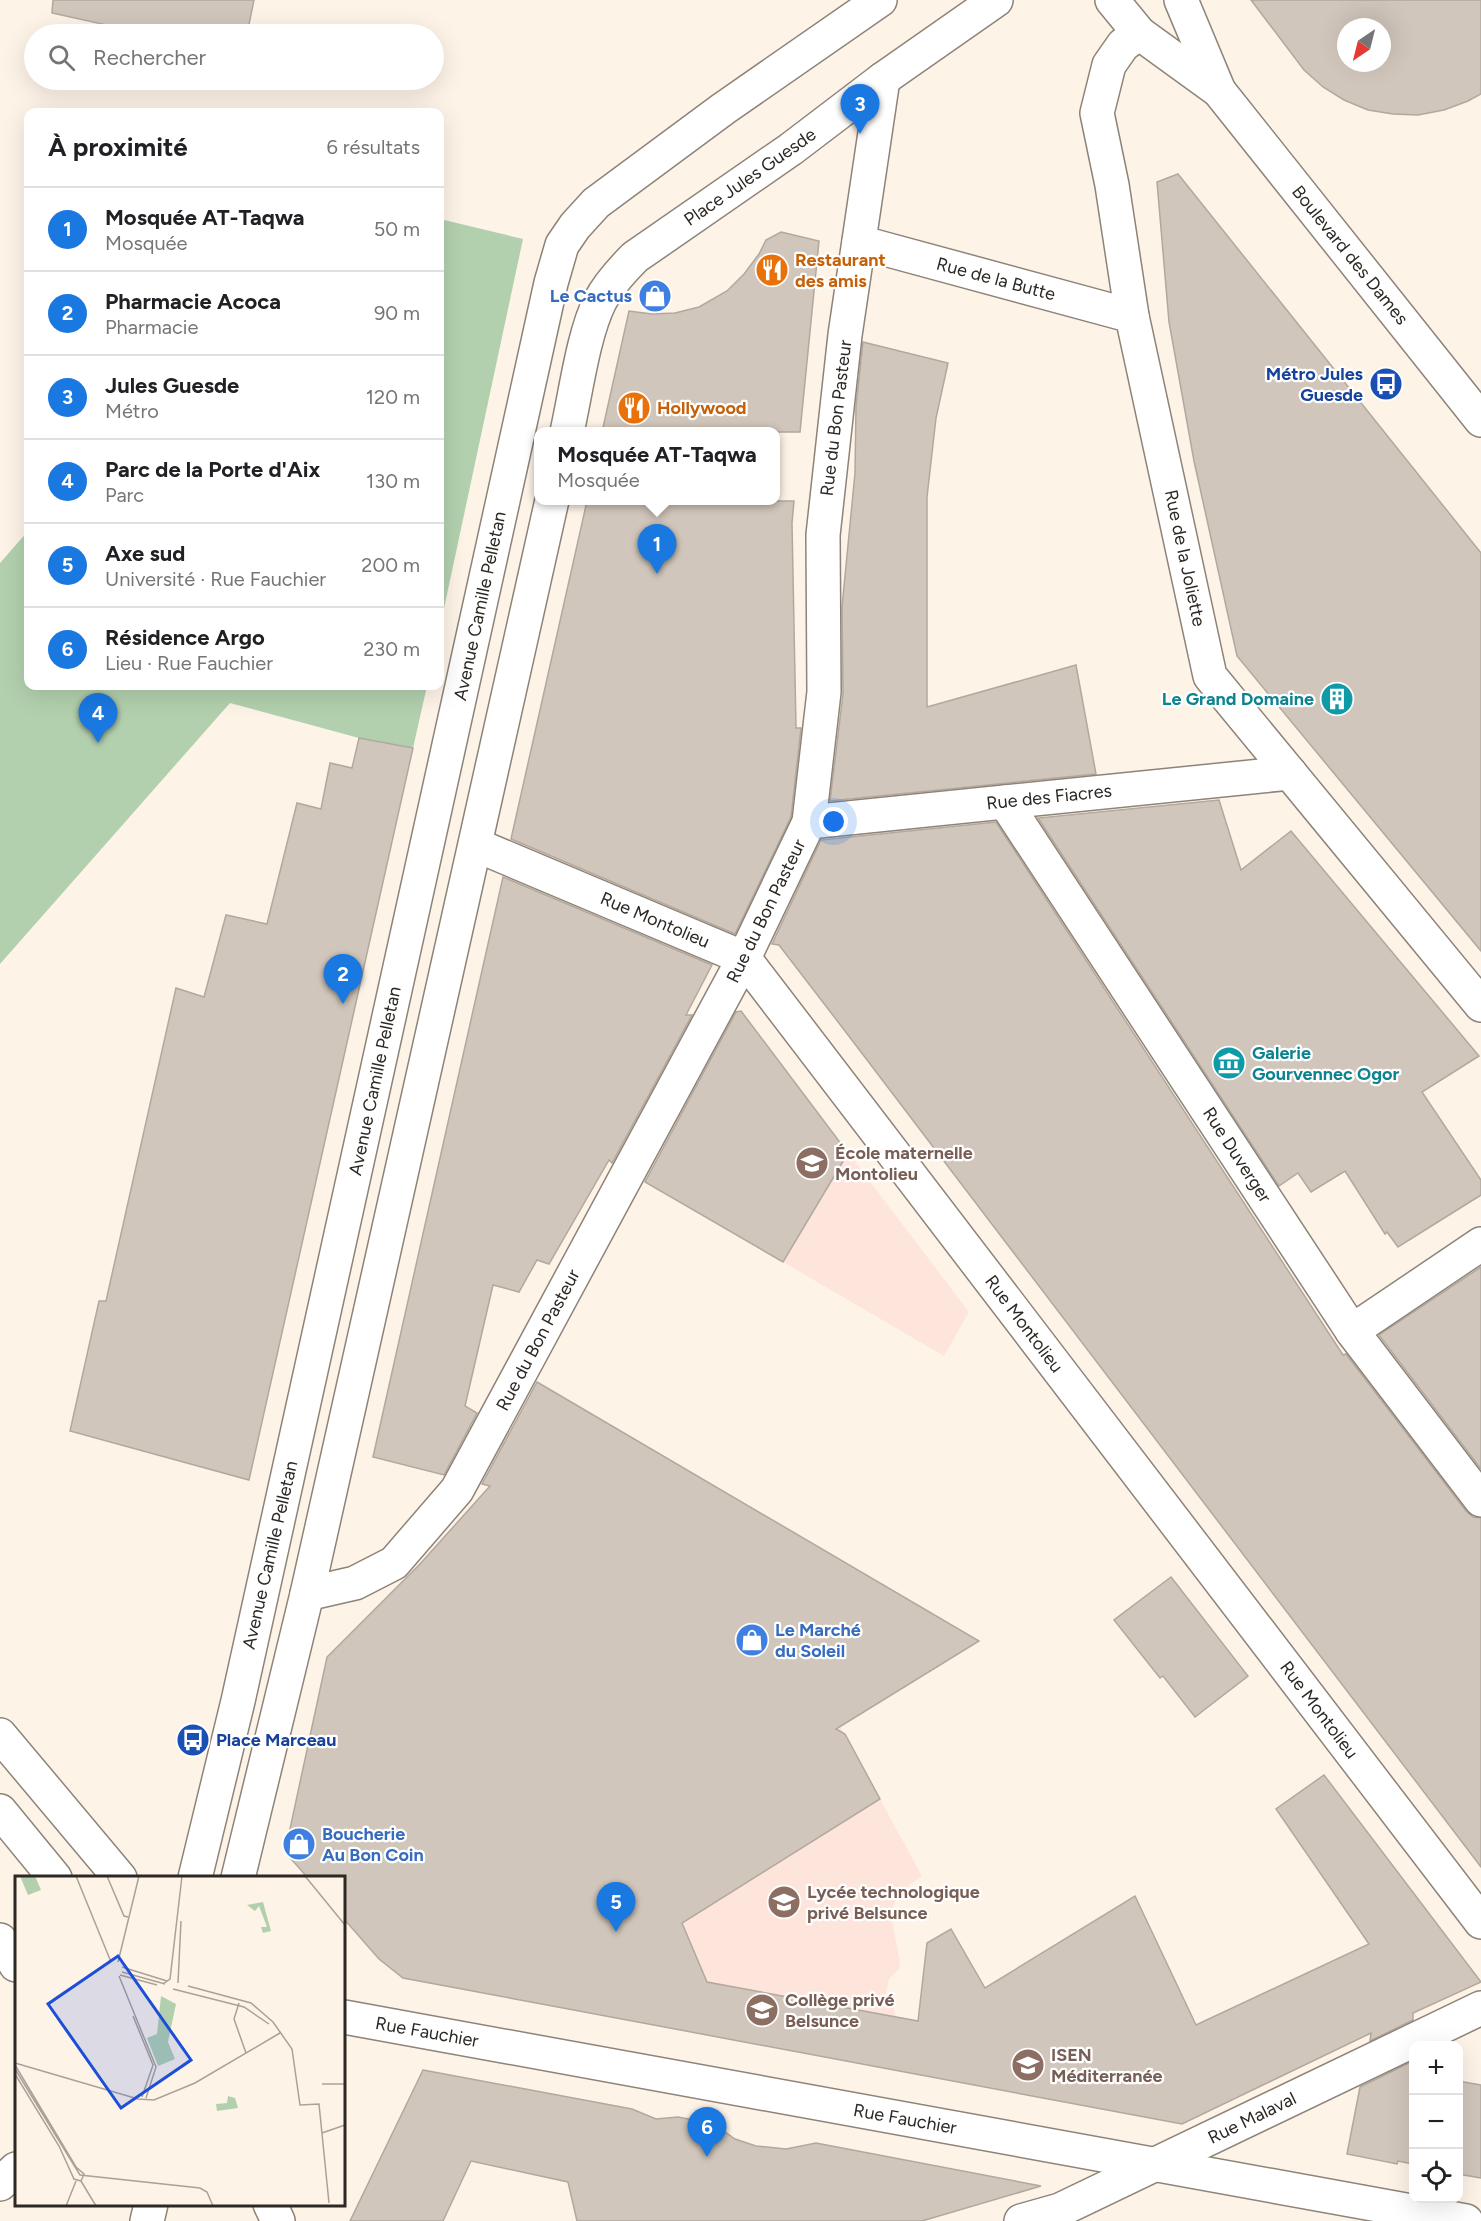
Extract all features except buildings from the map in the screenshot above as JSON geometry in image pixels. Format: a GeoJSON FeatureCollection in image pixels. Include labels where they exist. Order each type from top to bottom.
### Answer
{"type":"FeatureCollection","features":[{"type":"Feature","properties":{"kind":"street","name":"Avenue Camille Pelletan"},"geometry":{"type":"LineString","coordinates":[[195,1876],[238,1701],[551,283],[562,245],[575,226],[596,203],[723,109],[880,0]]}},
{"type":"Feature","properties":{"kind":"street","name":"Place Jules Guesde"},"geometry":{"type":"LineString","coordinates":[[568,427],[590,327],[600,300],[617,274],[635,257],[791,149],[883,79],[996,0]]}},
{"type":"Feature","properties":{"kind":"street","name":"Boulevard des Dames"},"geometry":{"type":"LineString","coordinates":[[1112,0],[1138,33],[1219,91],[1481,420]]}},
{"type":"Feature","properties":{"kind":"street","name":"Boulevard des Dames"},"geometry":{"type":"LineString","coordinates":[[1181,0],[1219,91]]}},
{"type":"Feature","properties":{"kind":"street","name":"Rue de la Joliette"},"geometry":{"type":"LineString","coordinates":[[1138,33],[1122,45],[1109,64],[1097,112],[1112,185],[1132,315],[1210,676],[1481,1005]]}},
{"type":"Feature","properties":{"kind":"street","name":"Rue du Bon Pasteur"},"geometry":{"type":"LineString","coordinates":[[307,1594],[355,1583],[393,1563],[457,1490],[744,958],[809,822],[824,692],[823,535],[845,335],[883,79]]}},
{"type":"Feature","properties":{"kind":"street","name":"Rue de la Butte"},"geometry":{"type":"LineString","coordinates":[[859,242],[1132,315]]}},
{"type":"Feature","properties":{"kind":"street"},"geometry":{"type":"LineString","coordinates":[[238,1876],[255,1800],[280,1710],[307,1594],[551,505]]}},
{"type":"Feature","properties":{"kind":"street","name":"Rue des Fiacres"},"geometry":{"type":"LineString","coordinates":[[809,822],[1290,773]]}},
{"type":"Feature","properties":{"kind":"street","name":"Rue Duverger"},"geometry":{"type":"LineString","coordinates":[[1005,802],[1352,1331],[1481,1500]]}},
{"type":"Feature","properties":{"kind":"street","name":"Rue Montolieu"},"geometry":{"type":"LineString","coordinates":[[476,845],[744,958],[1481,1922]]}},
{"type":"Feature","properties":{"kind":"street"},"geometry":{"type":"LineString","coordinates":[[1352,1331],[1481,1244]]}},
{"type":"Feature","properties":{"kind":"street"},"geometry":{"type":"LineString","coordinates":[[0,1735],[118,1876]]}},
{"type":"Feature","properties":{"kind":"street"},"geometry":{"type":"LineString","coordinates":[[0,1811],[53,1876]]}},
{"type":"Feature","properties":{"kind":"street"},"geometry":{"type":"LineString","coordinates":[[0,1940],[15,1963]]}},
{"type":"Feature","properties":{"kind":"street","name":"Rue Malaval"},"geometry":{"type":"LineString","coordinates":[[1021,2221],[1060,2210],[1481,2008]]}},
{"type":"Feature","properties":{"kind":"street","name":"Rue Fauchier"},"geometry":{"type":"LineString","coordinates":[[345,2017],[1466,2221]]}},
{"type":"Feature","properties":{"kind":"street"},"geometry":{"type":"LineString","coordinates":[[0,2184],[15,2170]]}},
{"type":"Feature","properties":{"kind":"street"},"geometry":{"type":"LineString","coordinates":[[147,2221],[151,2206]]}},
{"type":"Feature","properties":{"kind":"street"},"geometry":{"type":"LineString","coordinates":[[270,2206],[278,2221]]}},
{"type":"Feature","properties":{"kind":"shaded area","name":"École maternelle Montolieu"},"geometry":{"type":"Polygon","coordinates":[[[805,1096],[969,1312],[944,1356],[728,1230],[805,1096]]]}},
{"type":"Feature","properties":{"kind":"shaded area","name":"Lycée technologique privé Belsunce"},"geometry":{"type":"Polygon","coordinates":[[[840,1726],[922,1876],[908,1886],[893,1906],[892,1921],[900,1962],[899,1969],[889,1979],[885,1997],[891,1998],[896,2017],[918,2021],[908,2073],[726,2038],[707,1982],[648,1842],[840,1726]]]}},
{"type":"Feature","properties":{"kind":"green space"},"geometry":{"type":"Polygon","coordinates":[[[444,220],[523,239],[444,608],[444,220]]]}},
{"type":"Feature","properties":{"kind":"green space"},"geometry":{"type":"Polygon","coordinates":[[[24,536],[24,690],[426,690],[413,748],[359,738],[230,703],[0,964],[0,563],[24,536]]]}},
{"type":"Feature","properties":{"kind":"place","name":"Jules Guesde"},"geometry":{"type":"Point","coordinates":[860,134]}},
{"type":"Feature","properties":{"kind":"place","name":"Restaurant des amis"},"geometry":{"type":"Point","coordinates":[772,270]}},
{"type":"Feature","properties":{"kind":"place","name":"Le Cactus"},"geometry":{"type":"Point","coordinates":[655,296]}},
{"type":"Feature","properties":{"kind":"place","name":"Métro Jules Guesde"},"geometry":{"type":"Point","coordinates":[1386,384]}},
{"type":"Feature","properties":{"kind":"place","name":"Hollywood"},"geometry":{"type":"Point","coordinates":[634,408]}},
{"type":"Feature","properties":{"kind":"place","name":"Mosquée AT-Taqwa"},"geometry":{"type":"Point","coordinates":[657,574]}},
{"type":"Feature","properties":{"kind":"place","name":"Le Grand Domaine"},"geometry":{"type":"Point","coordinates":[1337,699]}},
{"type":"Feature","properties":{"kind":"place","name":"Parc de la Porte d'Aix"},"geometry":{"type":"Point","coordinates":[98,743]}},
{"type":"Feature","properties":{"kind":"place","name":"Pharmacie Acoca"},"geometry":{"type":"Point","coordinates":[343,1004]}},
{"type":"Feature","properties":{"kind":"place","name":"Galerie Gourvennec Ogor"},"geometry":{"type":"Point","coordinates":[1229,1063]}},
{"type":"Feature","properties":{"kind":"place","name":"École maternelle Montolieu"},"geometry":{"type":"Point","coordinates":[812,1163]}},
{"type":"Feature","properties":{"kind":"place","name":"Le Marché du Soleil"},"geometry":{"type":"Point","coordinates":[752,1640]}},
{"type":"Feature","properties":{"kind":"place","name":"Place Marceau"},"geometry":{"type":"Point","coordinates":[193,1740]}},
{"type":"Feature","properties":{"kind":"place","name":"Boucherie Au Bon Coin"},"geometry":{"type":"Point","coordinates":[299,1844]}},
{"type":"Feature","properties":{"kind":"place","name":"Lycée technologique privé Belsunce"},"geometry":{"type":"Point","coordinates":[784,1902]}},
{"type":"Feature","properties":{"kind":"place","name":"Axe sud"},"geometry":{"type":"Point","coordinates":[616,1932]}},
{"type":"Feature","properties":{"kind":"place","name":"Collège privé Belsunce"},"geometry":{"type":"Point","coordinates":[762,2010]}},
{"type":"Feature","properties":{"kind":"place","name":"ISEN Méditerranée"},"geometry":{"type":"Point","coordinates":[1028,2065]}},
{"type":"Feature","properties":{"kind":"place","name":"Résidence Argo"},"geometry":{"type":"Point","coordinates":[707,2157]}}]}
